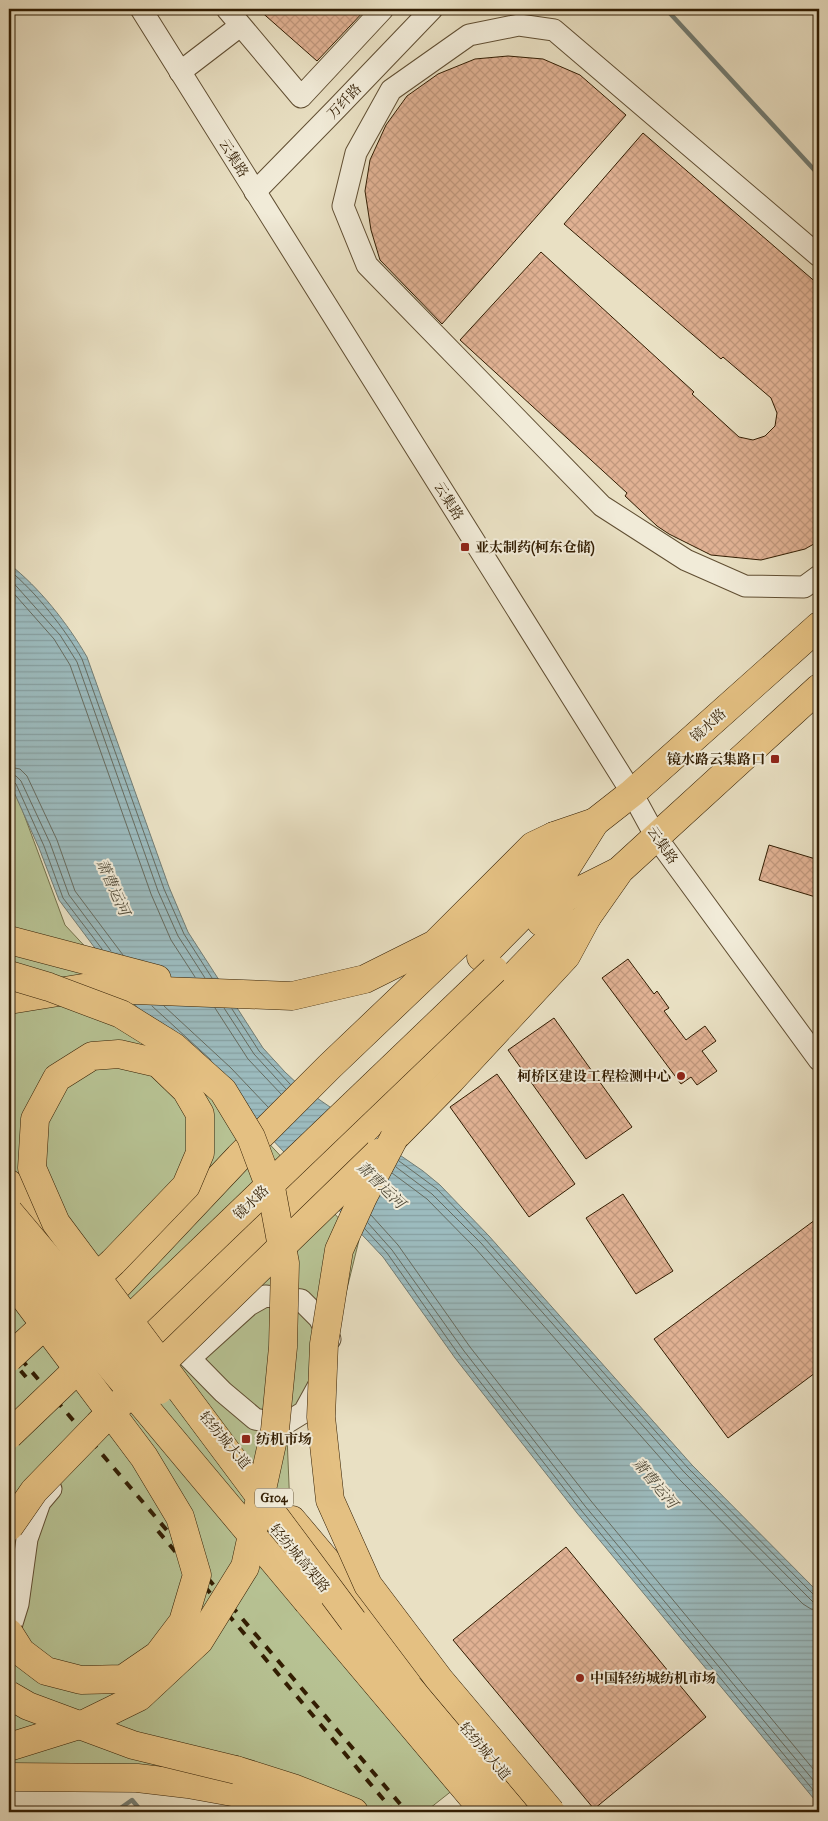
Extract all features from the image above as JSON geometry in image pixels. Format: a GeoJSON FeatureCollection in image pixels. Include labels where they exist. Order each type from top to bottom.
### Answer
{"type":"FeatureCollection","features":[{"type":"Feature","properties":{"kind":"main road","name":"镜水路"},"geometry":{"type":"LineString","coordinates":[[595,822],[632,793],[819,626]]}},
{"type":"Feature","properties":{"kind":"main road"},"geometry":{"type":"LineString","coordinates":[[9,1526],[34,1491],[98,1425],[394,1138],[451,1080],[566,956],[587,917],[620,870],[819,688]]}},
{"type":"Feature","properties":{"kind":"main road"},"geometry":{"type":"LineString","coordinates":[[9,1000],[84,988],[292,996],[365,979],[435,944],[533,846],[554,836],[595,822]]}},
{"type":"Feature","properties":{"kind":"main road"},"geometry":{"type":"LineString","coordinates":[[487,963],[561,876],[595,822]]}},
{"type":"Feature","properties":{"kind":"main road"},"geometry":{"type":"LineString","coordinates":[[66,1332],[105,1298],[239,1157],[329,1067],[547,859],[554,836]]}},
{"type":"Feature","properties":{"kind":"main road"},"geometry":{"type":"LineString","coordinates":[[9,1412],[179,1250],[487,963],[564,898],[620,870]]}},
{"type":"Feature","properties":{"kind":"main road"},"geometry":{"type":"LineString","coordinates":[[104,1378],[153,1336],[295,1199],[543,946],[587,917]]}},
{"type":"Feature","properties":{"kind":"main road"},"geometry":{"type":"LineString","coordinates":[[9,940],[211,993]]}},
{"type":"Feature","properties":{"kind":"main road","name":"镜水路"},"geometry":{"type":"LineString","coordinates":[[9,1435],[487,963]]}},
{"type":"Feature","properties":{"kind":"main road"},"geometry":{"type":"LineString","coordinates":[[9,975],[50,987],[121,1014],[174,1047],[223,1092],[251,1137],[272,1193],[285,1263],[284,1348],[275,1430],[245,1566],[198,1640],[139,1697],[86,1724],[9,1747]]}},
{"type":"Feature","properties":{"kind":"main road"},"geometry":{"type":"LineString","coordinates":[[9,1358],[36,1332],[50,1320],[92,1281],[99,1274],[113,1262],[186,1186],[200,1153],[200,1114],[186,1090],[158,1063],[119,1054],[92,1056],[57,1078],[34,1119],[32,1168],[56,1223],[92,1271],[98,1279],[104,1287],[139,1334],[223,1446],[353,1621]]}},
{"type":"Feature","properties":{"kind":"main road"},"geometry":{"type":"LineString","coordinates":[[394,1138],[363,1197],[339,1250],[324,1344],[321,1417],[330,1500],[368,1585],[439,1679],[551,1812]]}},
{"type":"Feature","properties":{"kind":"main road","name":"轻纺城大道"},"geometry":{"type":"LineString","coordinates":[[9,1184],[105,1298],[153,1336],[537,1812]]}},
{"type":"Feature","properties":{"kind":"main road","name":"轻纺城高架路"},"geometry":{"type":"LineString","coordinates":[[9,1212],[514,1812]]}},
{"type":"Feature","properties":{"kind":"main road","name":"轻纺城高架路"},"geometry":{"type":"LineString","coordinates":[[9,1246],[485,1812]]}},
{"type":"Feature","properties":{"kind":"main road"},"geometry":{"type":"LineString","coordinates":[[9,1265],[471,1812]]}},
{"type":"Feature","properties":{"kind":"main road"},"geometry":{"type":"LineString","coordinates":[[9,1277],[144,1457],[180,1517],[197,1575],[183,1622],[158,1655],[123,1679],[81,1680],[46,1671],[21,1652],[9,1633]]}},
{"type":"Feature","properties":{"kind":"main road"},"geometry":{"type":"LineString","coordinates":[[9,1695],[28,1706],[133,1745],[236,1770],[293,1788],[354,1812]]}},
{"type":"Feature","properties":{"kind":"main road"},"geometry":{"type":"LineString","coordinates":[[9,1776],[137,1778],[188,1784],[276,1800],[312,1812]]}},
{"type":"Feature","properties":{"kind":"street","name":"云集路"},"geometry":{"type":"LineString","coordinates":[[141,9],[632,793],[656,837],[819,1060]]}},
{"type":"Feature","properties":{"kind":"street"},"geometry":{"type":"LineString","coordinates":[[227,9],[301,97],[383,9]]}},
{"type":"Feature","properties":{"kind":"street","name":"万纤路"},"geometry":{"type":"LineString","coordinates":[[255,192],[432,9]]}},
{"type":"Feature","properties":{"kind":"street"},"geometry":{"type":"LineString","coordinates":[[819,256],[554,30],[519,25],[469,35],[391,90],[356,153],[343,206],[367,265],[602,506],[686,560],[744,586],[804,587],[819,576]]}},
{"type":"Feature","properties":{"kind":"street"},"geometry":{"type":"LineString","coordinates":[[180,72],[240,26]]}},
{"type":"Feature","properties":{"kind":"street"},"geometry":{"type":"LineString","coordinates":[[153,1336],[255,1419],[282,1425],[304,1412],[320,1384],[331,1342],[319,1318],[301,1300],[265,1296],[249,1305],[196,1353]]}},
{"type":"Feature","properties":{"kind":"street"},"geometry":{"type":"LineString","coordinates":[[9,1633],[18,1604],[27,1539],[40,1502],[76,1461]]}},
{"type":"Feature","properties":{"kind":"green space"},"geometry":{"type":"Polygon","coordinates":[[[9,774],[65,925],[359,1240],[343,1305],[328,1391],[287,1436],[290,1509],[491,1760],[425,1812],[241,1812],[215,1786],[9,1777],[9,774]]]}},
{"type":"Feature","properties":{"kind":"water","name":"萧曹运河"},"geometry":{"type":"Polygon","coordinates":[[[9,564],[42,595],[71,632],[87,657],[169,887],[188,932],[263,1048],[301,1087],[423,1171],[440,1185],[489,1236],[692,1465],[819,1593],[819,1805],[577,1513],[455,1358],[383,1257],[218,1082],[135,1005],[130,995],[59,900],[39,848],[9,781],[9,564]]]}},
{"type":"Feature","properties":{"kind":"building"},"geometry":{"type":"Polygon","coordinates":[[[258,9],[366,9],[317,61],[258,9]]]}},
{"type":"Feature","properties":{"kind":"building"},"geometry":{"type":"Polygon","coordinates":[[[508,56],[543,59],[580,75],[626,115],[442,324],[380,260],[371,230],[365,191],[370,160],[386,125],[407,96],[438,74],[475,59],[508,56]]]}},
{"type":"Feature","properties":{"kind":"building"},"geometry":{"type":"Polygon","coordinates":[[[643,133],[819,285],[819,541],[805,549],[761,560],[711,555],[669,534],[657,526],[625,496],[627,493],[460,340],[541,252],[694,392],[692,394],[739,437],[753,440],[765,436],[775,426],[777,413],[771,398],[723,357],[721,359],[564,224],[643,133]]]}},
{"type":"Feature","properties":{"kind":"building"},"geometry":{"type":"Polygon","coordinates":[[[769,845],[819,860],[819,898],[759,880],[769,845]]]}},
{"type":"Feature","properties":{"kind":"building"},"geometry":{"type":"Polygon","coordinates":[[[628,959],[654,994],[657,991],[669,1008],[664,1011],[686,1040],[705,1026],[716,1041],[702,1051],[717,1071],[697,1085],[691,1077],[681,1084],[602,978],[628,959]]]}},
{"type":"Feature","properties":{"kind":"building"},"geometry":{"type":"Polygon","coordinates":[[[554,1018],[632,1127],[586,1159],[508,1050],[554,1018]]]}},
{"type":"Feature","properties":{"kind":"building"},"geometry":{"type":"Polygon","coordinates":[[[497,1074],[575,1184],[529,1217],[450,1107],[497,1074]]]}},
{"type":"Feature","properties":{"kind":"building"},"geometry":{"type":"Polygon","coordinates":[[[623,1194],[673,1271],[636,1294],[586,1218],[623,1194]]]}},
{"type":"Feature","properties":{"kind":"building"},"geometry":{"type":"Polygon","coordinates":[[[819,1217],[819,1370],[728,1438],[654,1339],[819,1217]]]}},
{"type":"Feature","properties":{"kind":"building","name":"中国轻纺城纺机市场"},"geometry":{"type":"Polygon","coordinates":[[[566,1547],[706,1717],[594,1809],[453,1640],[566,1547]]]}},
{"type":"Feature","properties":{"kind":"waterway"},"geometry":{"type":"LineString","coordinates":[[666,9],[819,175]]}},
{"type":"Feature","properties":{"kind":"waterway"},"geometry":{"type":"LineString","coordinates":[[115,1812],[132,1800],[142,1812]]}},
{"type":"Feature","properties":{"kind":"railway"},"geometry":{"type":"LineString","coordinates":[[9,1345],[407,1812]]}},
{"type":"Feature","properties":{"kind":"railway"},"geometry":{"type":"LineString","coordinates":[[9,1357],[26,1377]]}},
{"type":"Feature","properties":{"kind":"railway"},"geometry":{"type":"LineString","coordinates":[[158,1531],[394,1812]]}},
{"type":"Feature","properties":{"kind":"place","name":"亚太制药(柯东仓储)"},"geometry":{"type":"Point","coordinates":[465,547]}},
{"type":"Feature","properties":{"kind":"place","name":"镜水路云集路口"},"geometry":{"type":"Point","coordinates":[775,759]}},
{"type":"Feature","properties":{"kind":"place","name":"柯桥区建设工程检测中心"},"geometry":{"type":"Point","coordinates":[681,1076]}},
{"type":"Feature","properties":{"kind":"place","name":"纺机市场"},"geometry":{"type":"Point","coordinates":[246,1439]}},
{"type":"Feature","properties":{"kind":"place","name":"中国轻纺城纺机市场"},"geometry":{"type":"Point","coordinates":[580,1678]}}]}
